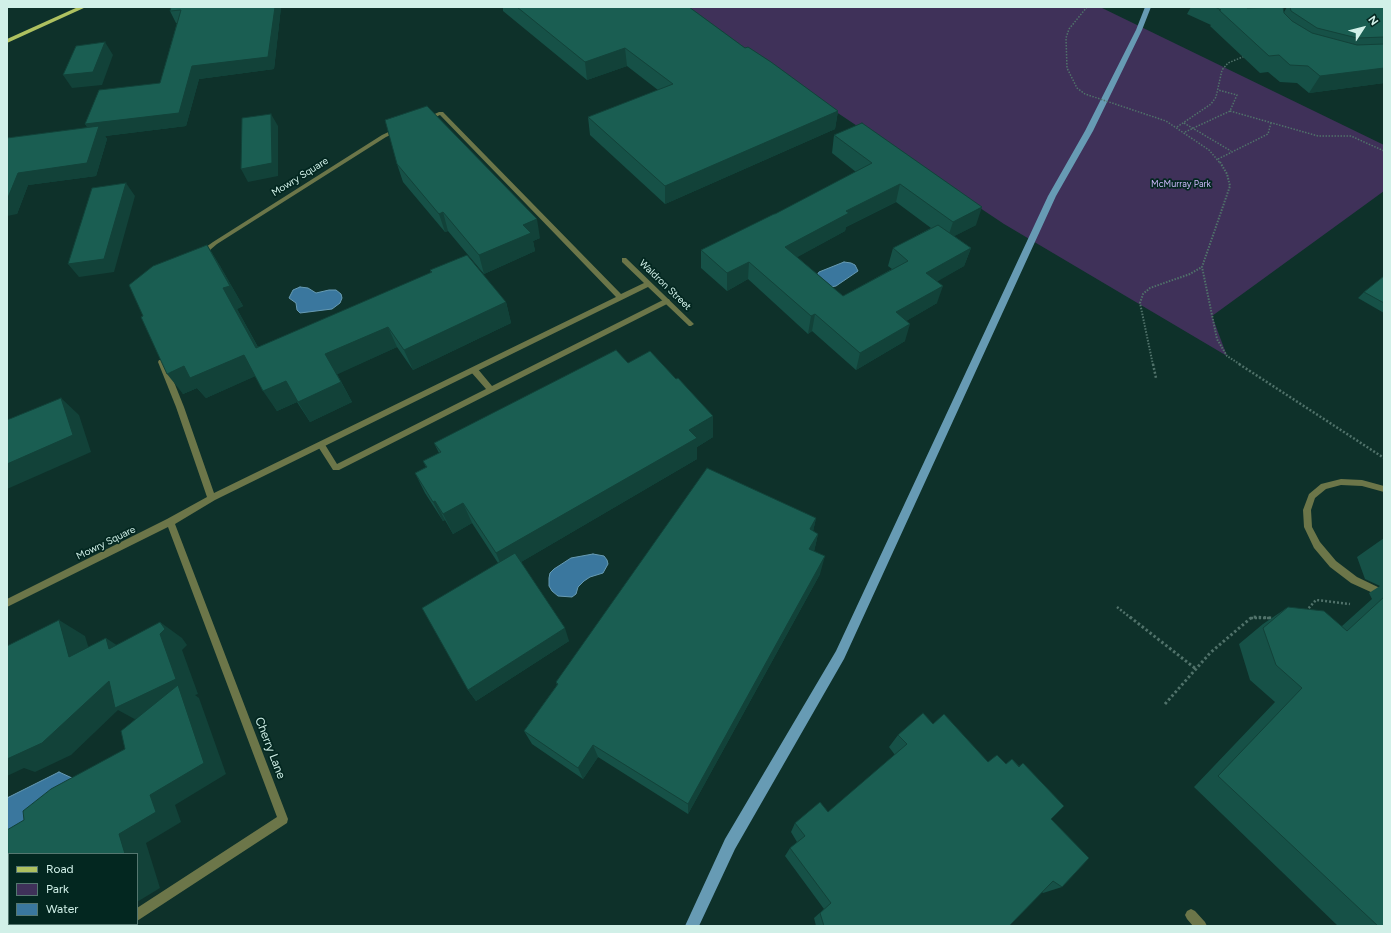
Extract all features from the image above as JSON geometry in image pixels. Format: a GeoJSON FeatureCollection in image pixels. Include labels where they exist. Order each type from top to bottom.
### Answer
{"type":"FeatureCollection","features":[{"type":"Feature","properties":{"kind":"main road"},"geometry":{"type":"LineString","coordinates":[[7,41],[83,7]]}},
{"type":"Feature","properties":{"kind":"street"},"geometry":{"type":"LineString","coordinates":[[420,122],[441,113],[620,297]]}},
{"type":"Feature","properties":{"kind":"street","name":"Mowry Square"},"geometry":{"type":"LineString","coordinates":[[198,257],[215,243],[384,136],[405,127]]}},
{"type":"Feature","properties":{"kind":"street","name":"Waldron Street"},"geometry":{"type":"LineString","coordinates":[[624,260],[691,324]]}},
{"type":"Feature","properties":{"kind":"street","name":"Mowry Square"},"geometry":{"type":"LineString","coordinates":[[7,603],[170,522],[212,498],[648,284]]}},
{"type":"Feature","properties":{"kind":"street"},"geometry":{"type":"LineString","coordinates":[[321,445],[336,468],[667,302]]}},
{"type":"Feature","properties":{"kind":"street"},"geometry":{"type":"LineString","coordinates":[[160,356],[180,407],[212,498]]}},
{"type":"Feature","properties":{"kind":"street"},"geometry":{"type":"LineString","coordinates":[[474,370],[491,390]]}},
{"type":"Feature","properties":{"kind":"street"},"geometry":{"type":"LineString","coordinates":[[1384,489],[1362,483],[1341,482],[1324,486],[1312,496],[1307,510],[1308,527],[1317,545],[1333,564],[1354,580],[1384,594]]}},
{"type":"Feature","properties":{"kind":"street","name":"Cherry Lane"},"geometry":{"type":"LineString","coordinates":[[138,914],[283,819],[170,522]]}},
{"type":"Feature","properties":{"kind":"street"},"geometry":{"type":"LineString","coordinates":[[1191,915],[1201,926]]}},
{"type":"Feature","properties":{"kind":"path"},"geometry":{"type":"LineString","coordinates":[[1087,7],[1069,29],[1065,48],[1067,68],[1077,88],[1085,94],[1130,108],[1166,121],[1177,127],[1209,150],[1218,159],[1227,174],[1230,186],[1202,267],[1216,339],[1227,356],[1384,458]]}},
{"type":"Feature","properties":{"kind":"path"},"geometry":{"type":"LineString","coordinates":[[1177,127],[1211,104],[1216,97],[1222,70],[1228,63],[1250,56]]}},
{"type":"Feature","properties":{"kind":"path"},"geometry":{"type":"LineString","coordinates":[[1185,132],[1230,111],[1237,95],[1218,90]]}},
{"type":"Feature","properties":{"kind":"path"},"geometry":{"type":"LineString","coordinates":[[1230,111],[1323,136],[1351,136],[1384,151]]}},
{"type":"Feature","properties":{"kind":"path"},"geometry":{"type":"LineString","coordinates":[[1184,123],[1232,152]]}},
{"type":"Feature","properties":{"kind":"path"},"geometry":{"type":"LineString","coordinates":[[1218,159],[1268,134],[1271,123]]}},
{"type":"Feature","properties":{"kind":"path"},"geometry":{"type":"LineString","coordinates":[[1156,378],[1140,303],[1143,294],[1150,288],[1190,274],[1202,267]]}},
{"type":"Feature","properties":{"kind":"path"},"geometry":{"type":"LineString","coordinates":[[1301,615],[1316,600],[1354,604]]}},
{"type":"Feature","properties":{"kind":"path"},"geometry":{"type":"LineString","coordinates":[[1117,607],[1196,669]]}},
{"type":"Feature","properties":{"kind":"path"},"geometry":{"type":"LineString","coordinates":[[1165,704],[1210,653],[1252,616],[1274,618]]}},
{"type":"Feature","properties":{"kind":"green space","name":"McMurray Park"},"geometry":{"type":"Polygon","coordinates":[[[679,7],[1100,7],[1384,145],[1384,191],[1212,316],[1227,356],[1004,224],[679,7]]]}},
{"type":"Feature","properties":{"kind":"water"},"geometry":{"type":"Polygon","coordinates":[[[844,262],[855,265],[858,271],[836,286],[830,287],[816,277],[819,272],[844,262]]]}},
{"type":"Feature","properties":{"kind":"water"},"geometry":{"type":"Polygon","coordinates":[[[300,287],[308,288],[316,293],[336,290],[341,294],[342,298],[340,303],[332,309],[300,313],[297,310],[296,303],[289,298],[293,290],[300,287]]]}},
{"type":"Feature","properties":{"kind":"water"},"geometry":{"type":"Polygon","coordinates":[[[593,554],[604,556],[607,560],[608,564],[603,573],[590,577],[584,581],[578,587],[576,594],[572,597],[558,596],[552,591],[549,586],[549,578],[550,573],[554,569],[571,558],[593,554]]]}},
{"type":"Feature","properties":{"kind":"water"},"geometry":{"type":"Polygon","coordinates":[[[59,772],[72,778],[65,795],[7,834],[7,798],[59,772]]]}},
{"type":"Feature","properties":{"kind":"building"},"geometry":{"type":"Polygon","coordinates":[[[171,7],[275,7],[268,57],[192,66],[179,113],[85,124],[99,90],[160,83],[181,10],[170,11],[171,7]]]}},
{"type":"Feature","properties":{"kind":"building"},"geometry":{"type":"Polygon","coordinates":[[[517,7],[689,7],[745,48],[748,47],[771,62],[838,111],[665,186],[588,117],[673,84],[625,48],[585,62],[517,7]]]}},
{"type":"Feature","properties":{"kind":"building"},"geometry":{"type":"Polygon","coordinates":[[[1215,7],[1283,7],[1284,13],[1292,21],[1312,33],[1357,45],[1384,44],[1384,68],[1320,76],[1308,66],[1290,65],[1279,55],[1269,56],[1219,10],[1221,10],[1215,7]]]}},
{"type":"Feature","properties":{"kind":"building"},"geometry":{"type":"Polygon","coordinates":[[[1290,7],[1384,7],[1384,37],[1357,38],[1317,28],[1291,11],[1290,7]]]}},
{"type":"Feature","properties":{"kind":"building"},"geometry":{"type":"Polygon","coordinates":[[[105,42],[93,72],[63,75],[76,46],[105,42]]]}},
{"type":"Feature","properties":{"kind":"building"},"geometry":{"type":"Polygon","coordinates":[[[427,106],[537,219],[523,225],[531,233],[479,255],[443,212],[439,214],[397,164],[385,120],[427,106]]]}},
{"type":"Feature","properties":{"kind":"building"},"geometry":{"type":"Polygon","coordinates":[[[271,114],[272,163],[241,169],[242,118],[271,114]]]}},
{"type":"Feature","properties":{"kind":"building"},"geometry":{"type":"Polygon","coordinates":[[[862,123],[982,207],[953,222],[900,184],[846,211],[849,213],[785,247],[843,296],[908,261],[893,248],[938,225],[971,248],[926,273],[943,286],[896,312],[910,324],[860,353],[815,314],[811,316],[749,262],[727,273],[701,250],[775,214],[872,163],[834,135],[862,123]]]}},
{"type":"Feature","properties":{"kind":"building"},"geometry":{"type":"Polygon","coordinates":[[[99,126],[87,163],[18,173],[7,200],[7,138],[99,126]]]}},
{"type":"Feature","properties":{"kind":"building"},"geometry":{"type":"Polygon","coordinates":[[[126,183],[104,259],[68,264],[92,188],[126,183]]]}},
{"type":"Feature","properties":{"kind":"building"},"geometry":{"type":"Polygon","coordinates":[[[207,245],[230,286],[223,288],[256,348],[432,272],[430,270],[467,255],[506,302],[404,350],[388,327],[325,354],[341,382],[298,402],[286,381],[263,391],[244,355],[190,378],[184,366],[167,374],[141,317],[143,316],[129,285],[153,266],[207,245]]]}},
{"type":"Feature","properties":{"kind":"building"},"geometry":{"type":"Polygon","coordinates":[[[1384,276],[1384,303],[1364,292],[1384,276]]]}},
{"type":"Feature","properties":{"kind":"building"},"geometry":{"type":"Polygon","coordinates":[[[616,350],[628,363],[650,351],[676,379],[678,378],[713,416],[689,430],[697,438],[496,553],[463,503],[443,514],[435,501],[433,502],[415,473],[427,467],[423,461],[441,452],[434,443],[616,350]]]}},
{"type":"Feature","properties":{"kind":"building"},"geometry":{"type":"Polygon","coordinates":[[[61,398],[73,435],[7,464],[7,420],[61,398]]]}},
{"type":"Feature","properties":{"kind":"building"},"geometry":{"type":"Polygon","coordinates":[[[707,468],[816,518],[810,529],[818,534],[809,549],[825,556],[688,804],[593,745],[578,768],[524,731],[558,684],[556,682],[707,468]]]}},
{"type":"Feature","properties":{"kind":"building"},"geometry":{"type":"Polygon","coordinates":[[[515,553],[565,628],[468,690],[422,608],[515,553]]]}},
{"type":"Feature","properties":{"kind":"building"},"geometry":{"type":"Polygon","coordinates":[[[1384,597],[1384,926],[1378,926],[1218,776],[1302,688],[1276,665],[1263,628],[1288,607],[1324,611],[1347,631],[1384,597]]]}},
{"type":"Feature","properties":{"kind":"building"},"geometry":{"type":"Polygon","coordinates":[[[59,620],[69,657],[106,638],[109,649],[160,622],[165,629],[160,634],[176,679],[115,708],[109,681],[42,743],[7,759],[7,646],[59,620]]]}},
{"type":"Feature","properties":{"kind":"building"},"geometry":{"type":"Polygon","coordinates":[[[178,685],[204,763],[150,795],[156,812],[119,834],[125,853],[8,853],[8,925],[64,925],[7,926],[7,830],[24,820],[23,811],[51,789],[125,749],[121,731],[178,685]]]}},
{"type":"Feature","properties":{"kind":"building"},"geometry":{"type":"Polygon","coordinates":[[[923,713],[933,724],[944,714],[988,762],[997,755],[1006,764],[1012,759],[1019,767],[1023,763],[1064,806],[1051,819],[1089,858],[1062,887],[1053,881],[1009,926],[824,926],[820,913],[831,903],[790,848],[805,836],[795,823],[820,802],[828,812],[907,744],[898,735],[923,713]]]}},
{"type":"Feature","properties":{"kind":"waterway"},"geometry":{"type":"LineString","coordinates":[[692,926],[730,844],[840,655],[1052,196],[1089,131],[1139,30],[1148,7]]}}]}
